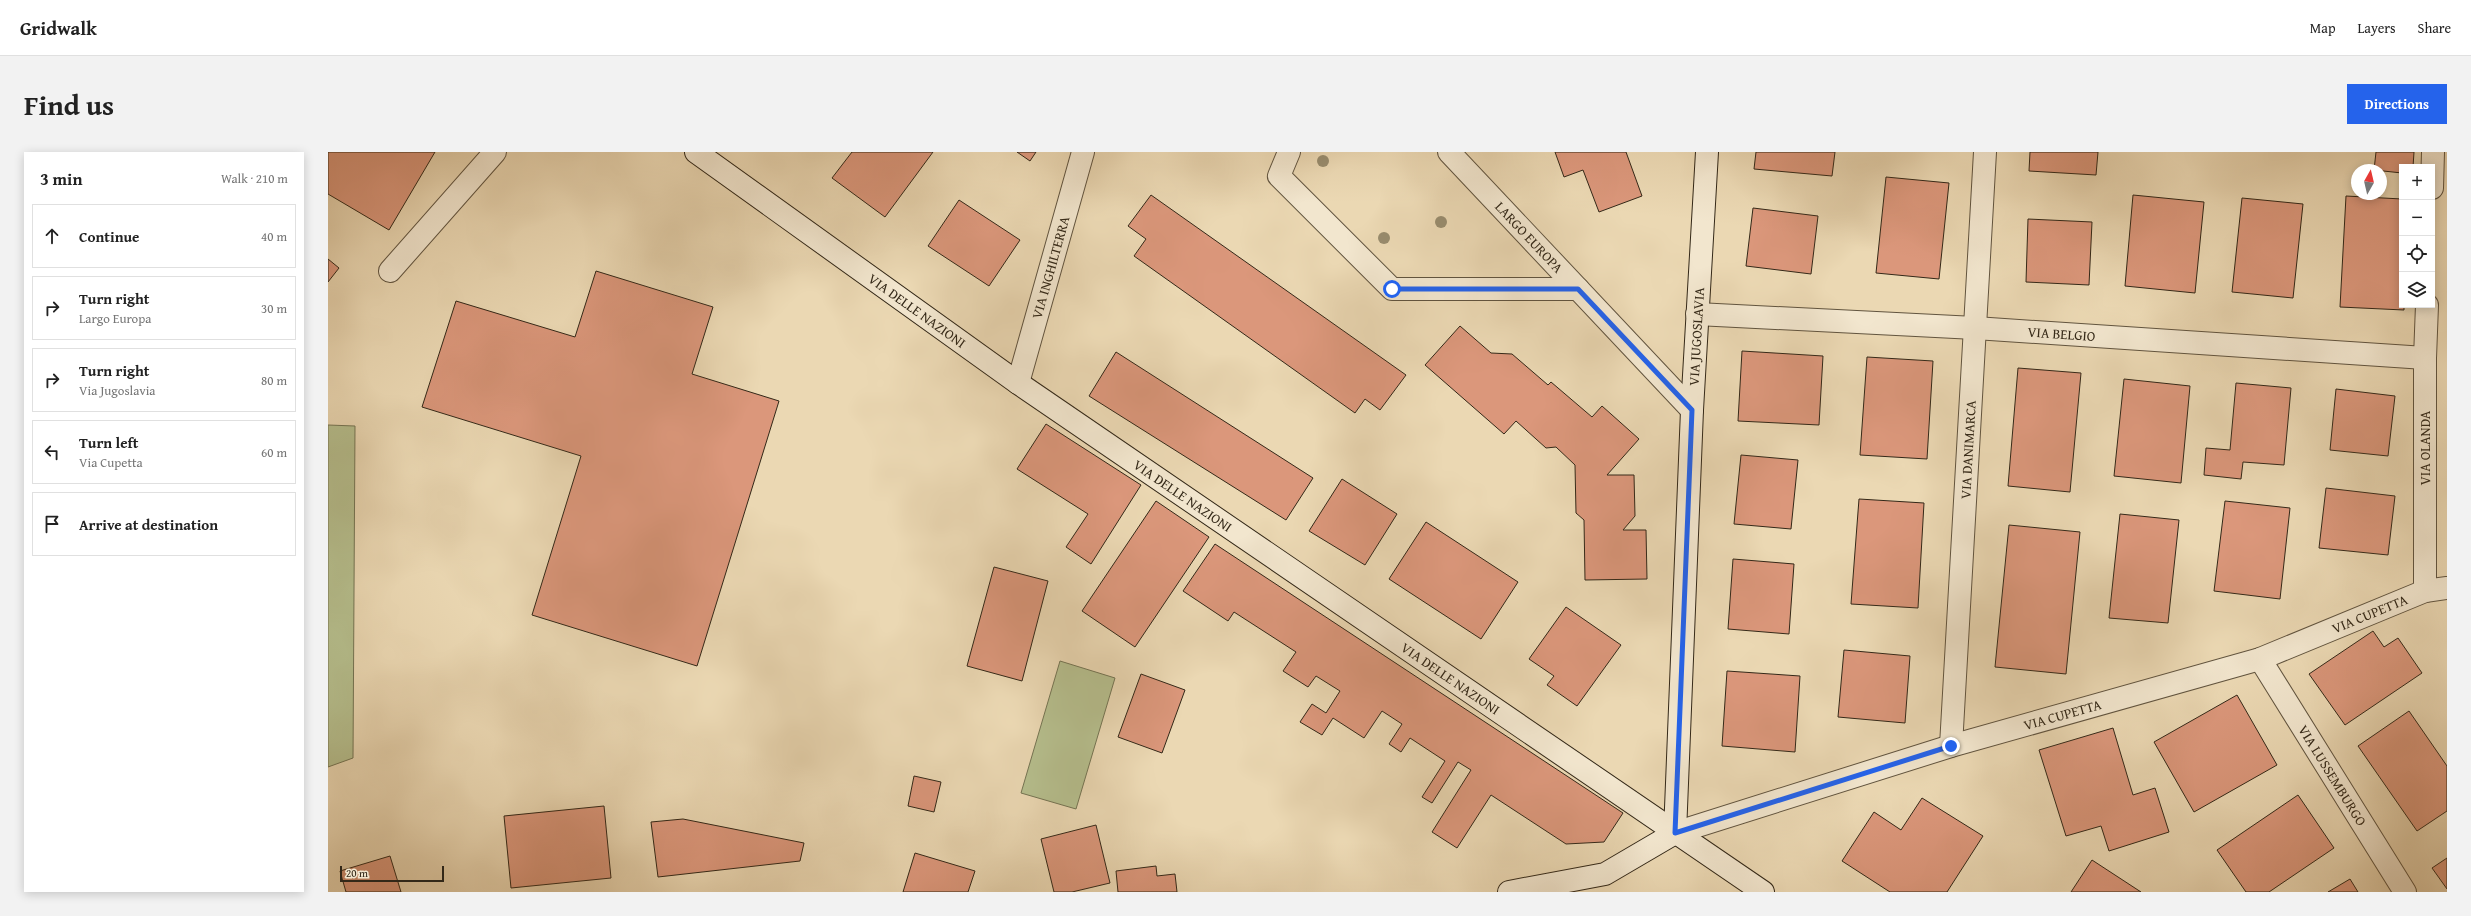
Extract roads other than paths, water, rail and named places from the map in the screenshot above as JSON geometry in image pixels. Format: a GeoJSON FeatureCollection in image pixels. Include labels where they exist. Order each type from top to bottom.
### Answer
{"type":"FeatureCollection","features":[{"type":"Feature","properties":{"kind":"street"},"geometry":{"type":"LineString","coordinates":[[390,271],[495,152]]}},
{"type":"Feature","properties":{"kind":"street","name":"VIA DELLE NAZIONI"},"geometry":{"type":"LineString","coordinates":[[696,152],[1018,384],[1763,892]]}},
{"type":"Feature","properties":{"kind":"street","name":"VIA INGHILTERRA"},"geometry":{"type":"LineString","coordinates":[[1018,384],[1083,152]]}},
{"type":"Feature","properties":{"kind":"street"},"geometry":{"type":"LineString","coordinates":[[1288,152],[1279,176],[1392,289],[1578,289]]}},
{"type":"Feature","properties":{"kind":"street","name":"LARGO EUROPA"},"geometry":{"type":"LineString","coordinates":[[1449,152],[1692,410]]}},
{"type":"Feature","properties":{"kind":"street","name":"VIA JUGOSLAVIA"},"geometry":{"type":"LineString","coordinates":[[1675,833],[1692,410],[1707,152]]}},
{"type":"Feature","properties":{"kind":"street","name":"VIA DANIMARCA"},"geometry":{"type":"LineString","coordinates":[[1951,746],[1985,152]]}},
{"type":"Feature","properties":{"kind":"street"},"geometry":{"type":"LineString","coordinates":[[2433,164],[2434,152]]}},
{"type":"Feature","properties":{"kind":"street","name":"VIA OLANDA"},"geometry":{"type":"LineString","coordinates":[[2425,590],[2425,358],[2427,308]]}},
{"type":"Feature","properties":{"kind":"street","name":"VIA BELGIO"},"geometry":{"type":"LineString","coordinates":[[1697,314],[1975,328],[2425,358]]}},
{"type":"Feature","properties":{"kind":"street","name":"VIA CUPETTA"},"geometry":{"type":"LineString","coordinates":[[1509,892],[1605,874],[1675,833],[1951,746],[2260,658],[2425,590],[2447,588]]}},
{"type":"Feature","properties":{"kind":"street","name":"VIA LUSSEMBURGO"},"geometry":{"type":"LineString","coordinates":[[2260,658],[2405,892]]}}]}
